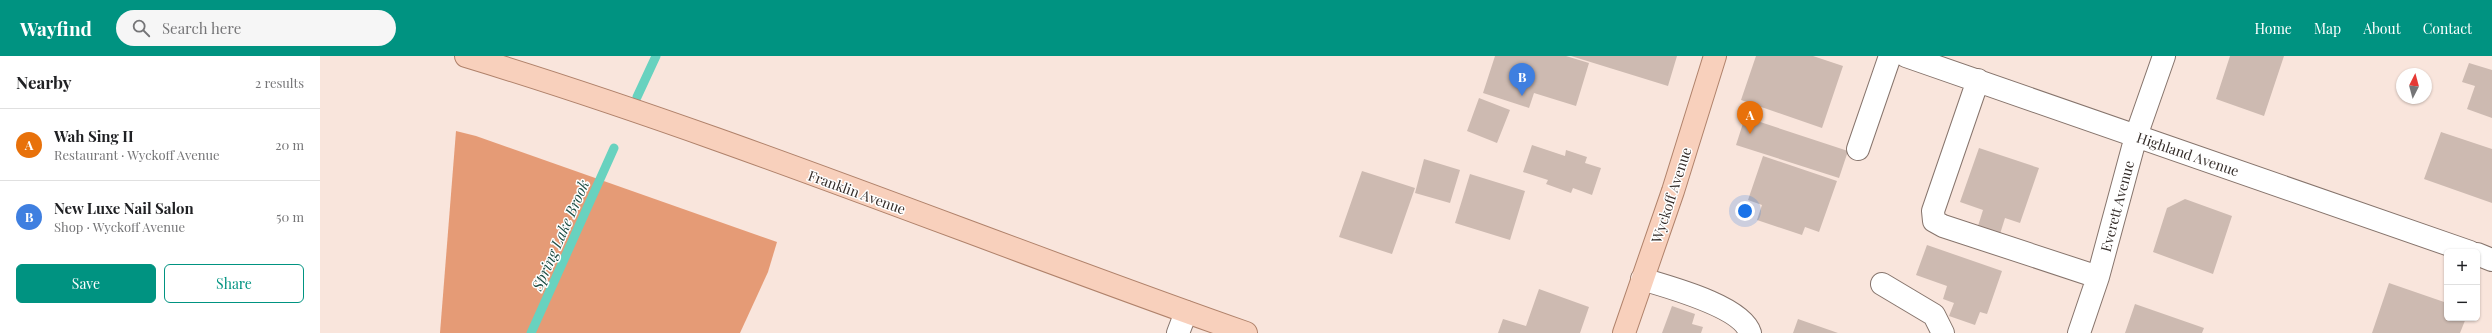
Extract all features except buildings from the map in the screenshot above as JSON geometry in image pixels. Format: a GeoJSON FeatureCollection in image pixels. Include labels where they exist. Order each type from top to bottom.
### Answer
{"type":"FeatureCollection","features":[{"type":"Feature","properties":{"kind":"main road","name":"Franklin Avenue"},"geometry":{"type":"LineString","coordinates":[[466,56],[532,76],[774,161],[1246,333]]}},
{"type":"Feature","properties":{"kind":"main road","name":"Wyckoff Avenue"},"geometry":{"type":"LineString","coordinates":[[1624,333],[1673,192],[1715,56]]}},
{"type":"Feature","properties":{"kind":"street"},"geometry":{"type":"LineString","coordinates":[[1858,149],[1890,56]]}},
{"type":"Feature","properties":{"kind":"street","name":"Highland Avenue"},"geometry":{"type":"LineString","coordinates":[[1906,56],[2461,249]]}},
{"type":"Feature","properties":{"kind":"street","name":"Everett Avenue"},"geometry":{"type":"LineString","coordinates":[[2079,333],[2098,277],[2136,136],[2164,56]]}},
{"type":"Feature","properties":{"kind":"street"},"geometry":{"type":"LineString","coordinates":[[1978,80],[1933,211],[1934,220],[1942,226],[2098,277]]}},
{"type":"Feature","properties":{"kind":"street"},"geometry":{"type":"LineString","coordinates":[[2480,255],[2492,260]]}},
{"type":"Feature","properties":{"kind":"street"},"geometry":{"type":"LineString","coordinates":[[1642,279],[1702,298],[1728,311],[1749,328],[1750,333]]}},
{"type":"Feature","properties":{"kind":"street"},"geometry":{"type":"LineString","coordinates":[[1882,284],[1934,315],[1943,333]]}},
{"type":"Feature","properties":{"kind":"street"},"geometry":{"type":"LineString","coordinates":[[1178,333],[1186,312]]}},
{"type":"Feature","properties":{"kind":"shaded area"},"geometry":{"type":"Polygon","coordinates":[[[456,131],[476,136],[777,242],[768,272],[740,333],[440,333],[456,131]]]}},
{"type":"Feature","properties":{"kind":"waterway","name":"Spring Lake Brook"},"geometry":{"type":"LineString","coordinates":[[637,97],[656,56]]}},
{"type":"Feature","properties":{"kind":"waterway","name":"Spring Lake Brook"},"geometry":{"type":"LineString","coordinates":[[531,333],[614,148]]}},
{"type":"Feature","properties":{"kind":"place","name":"New Luxe Nail Salon"},"geometry":{"type":"Point","coordinates":[1522,96]}},
{"type":"Feature","properties":{"kind":"place","name":"Wah Sing II"},"geometry":{"type":"Point","coordinates":[1750,134]}}]}
